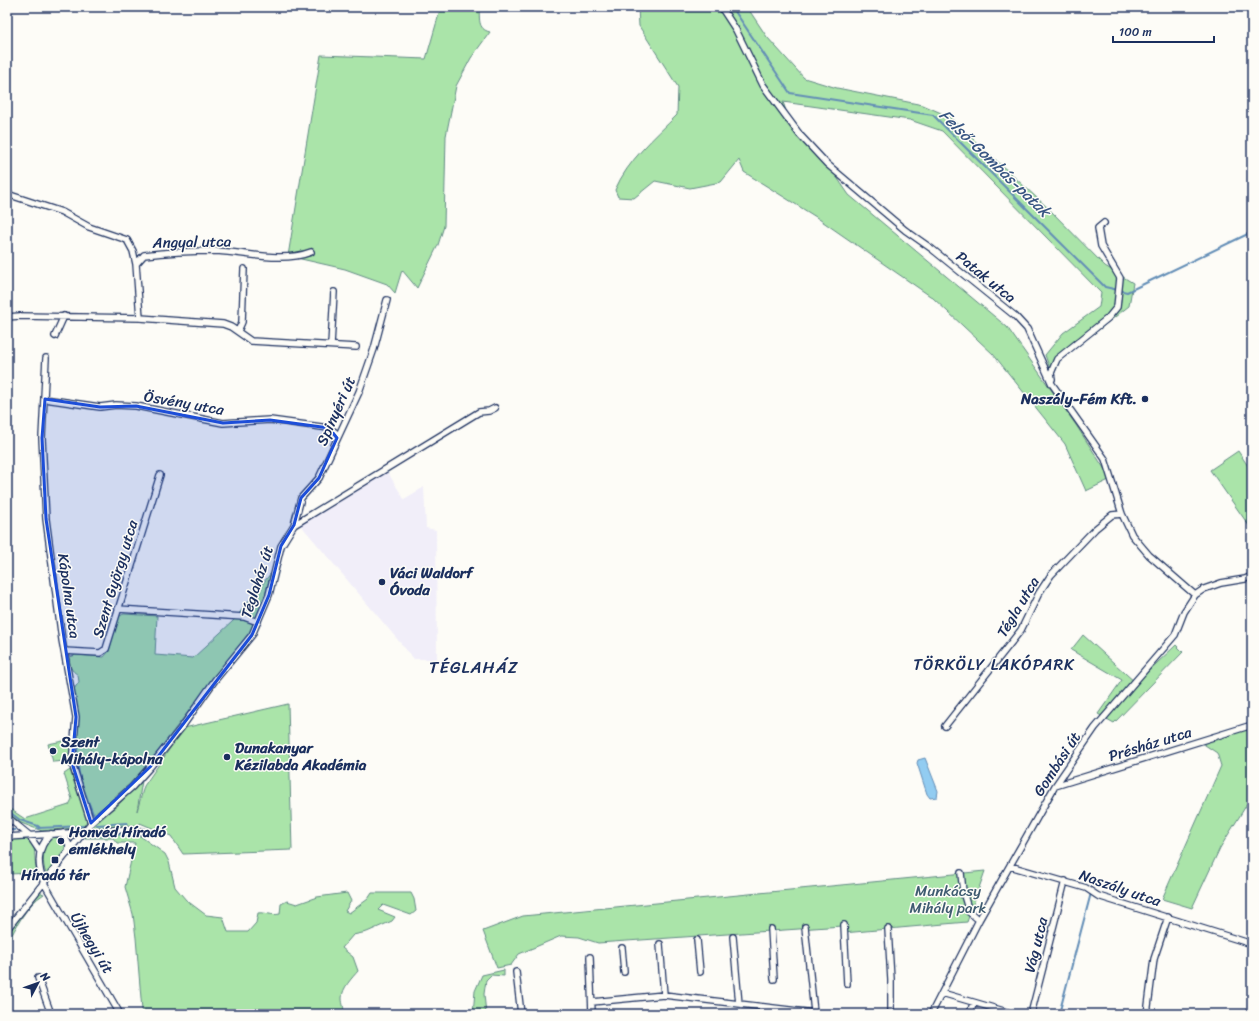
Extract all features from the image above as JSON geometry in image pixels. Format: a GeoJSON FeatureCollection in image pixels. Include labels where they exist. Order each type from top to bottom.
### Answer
{"type":"FeatureCollection","features":[{"type":"Feature","properties":{"kind":"street","name":"Patak utca"},"geometry":{"type":"LineString","coordinates":[[721,7],[736,30],[763,85],[800,136],[847,182],[1015,316],[1027,329],[1052,384],[1105,459],[1122,514],[1132,534],[1141,547],[1195,595]]}},
{"type":"Feature","properties":{"kind":"street","name":"Angyal utca"},"geometry":{"type":"LineString","coordinates":[[7,194],[62,212],[89,227],[127,240],[133,251],[136,264]]}},
{"type":"Feature","properties":{"kind":"street"},"geometry":{"type":"LineString","coordinates":[[1052,384],[1051,373],[1057,360],[1108,318],[1116,307],[1120,278],[1101,246],[1098,228],[1104,223]]}},
{"type":"Feature","properties":{"kind":"street","name":"Angyal utca"},"geometry":{"type":"LineString","coordinates":[[136,264],[144,255],[169,252],[218,251],[283,257],[299,257],[311,252]]}},
{"type":"Feature","properties":{"kind":"street"},"geometry":{"type":"LineString","coordinates":[[136,264],[140,318]]}},
{"type":"Feature","properties":{"kind":"street"},"geometry":{"type":"LineString","coordinates":[[238,331],[242,322],[244,269]]}},
{"type":"Feature","properties":{"kind":"street"},"geometry":{"type":"LineString","coordinates":[[331,345],[334,292]]}},
{"type":"Feature","properties":{"kind":"street","name":"Spinyéri út"},"geometry":{"type":"LineString","coordinates":[[294,525],[301,498],[318,478],[359,392],[374,349],[387,300]]}},
{"type":"Feature","properties":{"kind":"street"},"geometry":{"type":"LineString","coordinates":[[55,336],[64,316]]}},
{"type":"Feature","properties":{"kind":"street"},"geometry":{"type":"LineString","coordinates":[[7,317],[64,316],[140,318],[224,324],[238,331],[251,342],[356,347]]}},
{"type":"Feature","properties":{"kind":"street","name":"Kápolna utca"},"geometry":{"type":"LineString","coordinates":[[46,358],[42,438],[46,519],[64,651],[76,717],[72,763],[91,823]]}},
{"type":"Feature","properties":{"kind":"street","name":"Ösvény utca"},"geometry":{"type":"LineString","coordinates":[[44,399],[100,407],[116,405],[136,406],[224,423],[270,420],[329,428],[335,432],[337,438]]}},
{"type":"Feature","properties":{"kind":"street","name":"Téglaház út"},"geometry":{"type":"LineString","coordinates":[[91,823],[132,787],[150,767],[182,727],[215,680],[252,635],[269,595],[281,546],[294,525],[479,412],[489,411],[495,408]]}},
{"type":"Feature","properties":{"kind":"street","name":"Szent György utca"},"geometry":{"type":"LineString","coordinates":[[64,651],[100,653],[104,651],[160,475]]}},
{"type":"Feature","properties":{"kind":"street","name":"Tégla utca"},"geometry":{"type":"LineString","coordinates":[[945,726],[1021,630],[1039,593],[1051,575],[1095,528],[1112,515],[1122,514]]}},
{"type":"Feature","properties":{"kind":"street","name":"Gombási út"},"geometry":{"type":"LineString","coordinates":[[931,1014],[979,920],[1055,786],[1095,728],[1175,635],[1184,612],[1195,595],[1204,589],[1220,583],[1245,579],[1252,576]]}},
{"type":"Feature","properties":{"kind":"street"},"geometry":{"type":"LineString","coordinates":[[118,609],[244,617],[258,622]]}},
{"type":"Feature","properties":{"kind":"street","name":"Présház utca"},"geometry":{"type":"LineString","coordinates":[[1055,786],[1252,725]]}},
{"type":"Feature","properties":{"kind":"street"},"geometry":{"type":"LineString","coordinates":[[7,817],[29,835],[39,850]]}},
{"type":"Feature","properties":{"kind":"street"},"geometry":{"type":"LineString","coordinates":[[7,929],[91,823]]}},
{"type":"Feature","properties":{"kind":"street"},"geometry":{"type":"LineString","coordinates":[[7,837],[131,829],[143,832]]}},
{"type":"Feature","properties":{"kind":"street"},"geometry":{"type":"LineString","coordinates":[[63,833],[69,845],[68,853]]}},
{"type":"Feature","properties":{"kind":"street"},"geometry":{"type":"LineString","coordinates":[[44,883],[39,868],[39,850],[45,839],[50,834]]}},
{"type":"Feature","properties":{"kind":"street","name":"Naszály utca"},"geometry":{"type":"LineString","coordinates":[[1010,866],[1086,888],[1098,896],[1252,944]]}},
{"type":"Feature","properties":{"kind":"street"},"geometry":{"type":"LineString","coordinates":[[961,873],[963,892],[969,912],[979,920]]}},
{"type":"Feature","properties":{"kind":"street","name":"Vág utca"},"geometry":{"type":"LineString","coordinates":[[1031,1014],[1065,882]]}},
{"type":"Feature","properties":{"kind":"street","name":"Újhegyi út"},"geometry":{"type":"LineString","coordinates":[[44,883],[120,1014]]}},
{"type":"Feature","properties":{"kind":"street"},"geometry":{"type":"LineString","coordinates":[[1147,1014],[1154,959],[1168,917]]}},
{"type":"Feature","properties":{"kind":"street"},"geometry":{"type":"LineString","coordinates":[[844,925],[847,984]]}},
{"type":"Feature","properties":{"kind":"street"},"geometry":{"type":"LineString","coordinates":[[805,927],[814,1012]]}},
{"type":"Feature","properties":{"kind":"street"},"geometry":{"type":"LineString","coordinates":[[771,928],[774,979]]}},
{"type":"Feature","properties":{"kind":"street"},"geometry":{"type":"LineString","coordinates":[[888,929],[892,980],[890,1014]]}},
{"type":"Feature","properties":{"kind":"street"},"geometry":{"type":"LineString","coordinates":[[733,937],[739,1004]]}},
{"type":"Feature","properties":{"kind":"street"},"geometry":{"type":"LineString","coordinates":[[698,940],[700,972]]}},
{"type":"Feature","properties":{"kind":"street"},"geometry":{"type":"LineString","coordinates":[[660,944],[664,995]]}},
{"type":"Feature","properties":{"kind":"street"},"geometry":{"type":"LineString","coordinates":[[622,948],[624,972]]}},
{"type":"Feature","properties":{"kind":"street"},"geometry":{"type":"LineString","coordinates":[[590,957],[592,1014]]}},
{"type":"Feature","properties":{"kind":"street"},"geometry":{"type":"LineString","coordinates":[[516,972],[521,1014]]}},
{"type":"Feature","properties":{"kind":"street"},"geometry":{"type":"LineString","coordinates":[[38,978],[51,1014]]}},
{"type":"Feature","properties":{"kind":"street"},"geometry":{"type":"LineString","coordinates":[[942,993],[1014,1014]]}},
{"type":"Feature","properties":{"kind":"street"},"geometry":{"type":"LineString","coordinates":[[592,1002],[664,995],[823,1014]]}},
{"type":"Feature","properties":{"kind":"street"},"geometry":{"type":"LineString","coordinates":[[970,1014],[973,1003]]}},
{"type":"Feature","properties":{"kind":"highlighted area"},"geometry":{"type":"Polygon","coordinates":[[[45,399],[100,407],[136,406],[223,423],[270,420],[329,428],[337,438],[319,478],[301,498],[294,525],[281,546],[269,595],[252,635],[150,767],[91,823],[72,763],[76,717],[46,519],[42,438],[45,399]]]}},
{"type":"Feature","properties":{"kind":"shaded area"},"geometry":{"type":"Polygon","coordinates":[[[387,471],[404,499],[424,487],[426,528],[436,530],[437,659],[414,659],[299,523],[387,471]]]}},
{"type":"Feature","properties":{"kind":"green space"},"geometry":{"type":"Polygon","coordinates":[[[441,7],[479,7],[479,19],[481,26],[486,31],[490,32],[471,58],[456,86],[446,136],[444,226],[438,245],[417,288],[402,270],[395,293],[387,284],[345,269],[288,256],[321,55],[426,59],[441,7]]]}},
{"type":"Feature","properties":{"kind":"green space"},"geometry":{"type":"Polygon","coordinates":[[[638,7],[747,7],[767,37],[804,78],[837,88],[923,105],[948,116],[1050,210],[1105,266],[1133,283],[1129,306],[1060,360],[1053,377],[1045,355],[1063,333],[1099,307],[1101,293],[942,131],[910,120],[783,102],[793,131],[836,176],[849,195],[1007,327],[1076,425],[1111,479],[1086,491],[1065,444],[993,354],[933,298],[816,217],[744,172],[739,160],[721,182],[690,188],[655,181],[634,198],[618,197],[615,190],[620,179],[634,159],[677,115],[678,87],[639,26],[638,7]]]}},
{"type":"Feature","properties":{"kind":"green space"},"geometry":{"type":"Polygon","coordinates":[[[1238,451],[1252,472],[1252,530],[1210,470],[1238,451]]]}},
{"type":"Feature","properties":{"kind":"green space"},"geometry":{"type":"Polygon","coordinates":[[[271,573],[258,621],[148,764],[129,786],[93,814],[91,812],[76,765],[75,755],[79,720],[74,689],[79,682],[78,675],[70,665],[70,657],[76,655],[104,657],[109,651],[119,616],[124,614],[157,616],[155,655],[193,658],[233,621],[271,573]]]}},
{"type":"Feature","properties":{"kind":"green space"},"geometry":{"type":"Polygon","coordinates":[[[1083,635],[1136,683],[1176,645],[1183,652],[1114,723],[1098,714],[1122,680],[1071,650],[1083,635]]]}},
{"type":"Feature","properties":{"kind":"green space","name":"Dunakanyar Kézilabda Akadémia"},"geometry":{"type":"Polygon","coordinates":[[[288,704],[292,850],[183,854],[171,836],[140,823],[139,825],[90,829],[100,818],[117,806],[142,781],[137,811],[144,786],[184,728],[288,704]]]}},
{"type":"Feature","properties":{"kind":"green space"},"geometry":{"type":"Polygon","coordinates":[[[1252,728],[1252,796],[1220,848],[1192,908],[1162,899],[1221,766],[1217,753],[1202,743],[1252,728]]]}},
{"type":"Feature","properties":{"kind":"green space"},"geometry":{"type":"Polygon","coordinates":[[[68,740],[70,742],[70,756],[67,761],[53,762],[48,744],[68,740]]]}},
{"type":"Feature","properties":{"kind":"green space"},"geometry":{"type":"Polygon","coordinates":[[[70,770],[86,816],[87,821],[84,827],[42,831],[21,823],[7,812],[7,807],[25,819],[69,805],[72,799],[64,774],[70,770]]]}},
{"type":"Feature","properties":{"kind":"green space"},"geometry":{"type":"Polygon","coordinates":[[[136,833],[165,854],[169,862],[175,887],[186,900],[206,915],[223,917],[228,932],[248,932],[256,923],[258,913],[274,915],[280,914],[281,904],[287,901],[297,904],[317,897],[347,893],[351,901],[345,911],[349,913],[368,899],[372,893],[411,893],[414,899],[416,911],[411,915],[383,905],[378,910],[395,917],[392,921],[367,932],[353,935],[342,948],[353,957],[358,971],[348,983],[342,994],[343,1014],[152,1014],[142,1010],[133,914],[125,887],[135,843],[117,843],[113,838],[85,838],[86,834],[136,833]]]}},
{"type":"Feature","properties":{"kind":"green space"},"geometry":{"type":"Polygon","coordinates":[[[58,835],[65,838],[67,849],[49,872],[46,873],[44,852],[46,844],[48,840],[58,835]]]}},
{"type":"Feature","properties":{"kind":"green space"},"geometry":{"type":"Polygon","coordinates":[[[7,838],[18,838],[31,842],[34,850],[37,873],[7,874],[7,838]]]}},
{"type":"Feature","properties":{"kind":"green space","name":"Munkácsy Mihály park"},"geometry":{"type":"Polygon","coordinates":[[[985,871],[967,922],[843,933],[842,926],[598,943],[579,937],[561,936],[519,954],[511,965],[497,968],[483,931],[523,916],[985,871]]]}},
{"type":"Feature","properties":{"kind":"green space"},"geometry":{"type":"Polygon","coordinates":[[[39,892],[44,894],[27,910],[7,944],[7,934],[39,892]]]}},
{"type":"Feature","properties":{"kind":"green space"},"geometry":{"type":"Polygon","coordinates":[[[504,970],[504,976],[491,975],[486,980],[484,994],[486,1014],[473,1014],[475,991],[482,975],[504,970]]]}},
{"type":"Feature","properties":{"kind":"water"},"geometry":{"type":"Polygon","coordinates":[[[925,758],[938,791],[937,797],[930,798],[927,794],[917,763],[918,760],[925,758]]]}},
{"type":"Feature","properties":{"kind":"waterway","name":"Felső-Gombás-patak"},"geometry":{"type":"LineString","coordinates":[[732,7],[790,93],[933,115],[1105,287],[1127,292],[1252,232]]}},
{"type":"Feature","properties":{"kind":"waterway"},"geometry":{"type":"LineString","coordinates":[[78,738],[78,768],[82,786],[93,814]]}},
{"type":"Feature","properties":{"kind":"waterway"},"geometry":{"type":"LineString","coordinates":[[7,810],[20,820],[40,828]]}},
{"type":"Feature","properties":{"kind":"waterway"},"geometry":{"type":"LineString","coordinates":[[97,825],[127,823]]}},
{"type":"Feature","properties":{"kind":"waterway"},"geometry":{"type":"LineString","coordinates":[[38,828],[83,826]]}},
{"type":"Feature","properties":{"kind":"waterway"},"geometry":{"type":"LineString","coordinates":[[7,830],[15,830]]}},
{"type":"Feature","properties":{"kind":"waterway"},"geometry":{"type":"LineString","coordinates":[[90,836],[132,834]]}},
{"type":"Feature","properties":{"kind":"waterway"},"geometry":{"type":"LineString","coordinates":[[1059,1014],[1091,893]]}},
{"type":"Feature","properties":{"kind":"place","name":"Naszály-Fém Kft."},"geometry":{"type":"Point","coordinates":[1145,399]}},
{"type":"Feature","properties":{"kind":"place","name":"Váci Waldorf Óvoda"},"geometry":{"type":"Point","coordinates":[382,582]}},
{"type":"Feature","properties":{"kind":"place","name":"Szent Mihály-kápolna"},"geometry":{"type":"Point","coordinates":[53,751]}},
{"type":"Feature","properties":{"kind":"place","name":"Dunakanyar Kézilabda Akadémia"},"geometry":{"type":"Point","coordinates":[227,757]}},
{"type":"Feature","properties":{"kind":"place","name":"Honvéd Híradó emlékhely"},"geometry":{"type":"Point","coordinates":[61,841]}},
{"type":"Feature","properties":{"kind":"place","name":"Híradó tér"},"geometry":{"type":"Point","coordinates":[55,860]}},
{"type":"Feature","properties":{"kind":"district","name":"TÖRKÖLY LAKÓPARK"},"geometry":{"type":"Point","coordinates":[994,664]}},
{"type":"Feature","properties":{"kind":"district","name":"TÉGLAHÁZ"},"geometry":{"type":"Point","coordinates":[474,667]}}]}
